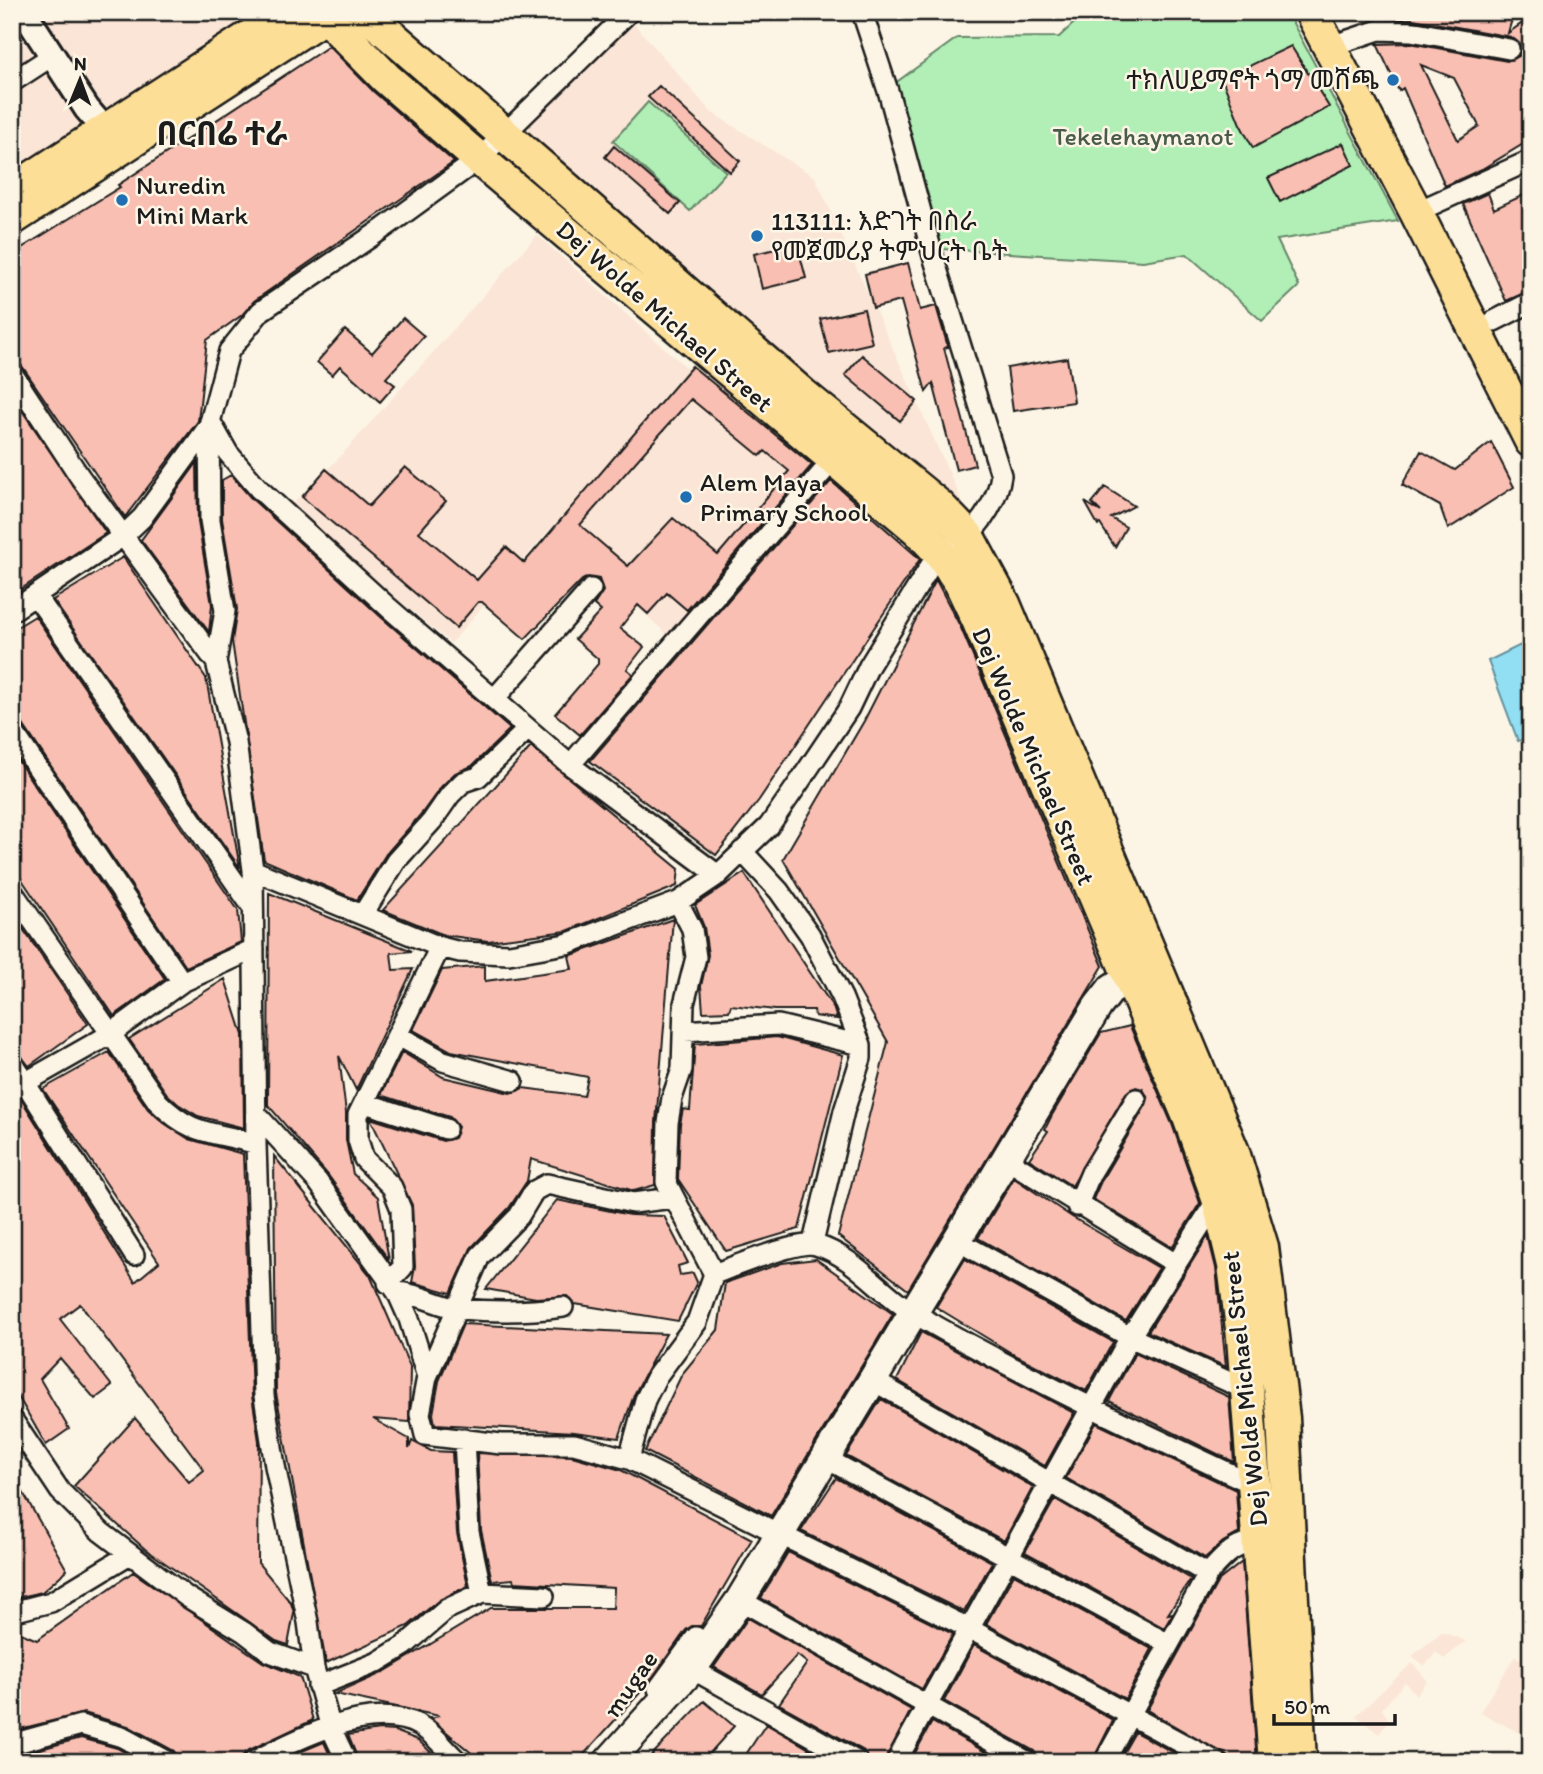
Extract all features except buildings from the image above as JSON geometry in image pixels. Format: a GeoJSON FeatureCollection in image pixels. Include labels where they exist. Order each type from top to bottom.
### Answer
{"type":"FeatureCollection","features":[{"type":"Feature","properties":{"kind":"main road"},"geometry":{"type":"LineString","coordinates":[[12,219],[112,139],[288,12]]}},
{"type":"Feature","properties":{"kind":"main road","name":"Dej Wolde Michael Street"},"geometry":{"type":"LineString","coordinates":[[364,12],[802,394],[920,490],[967,535],[991,612],[1141,970],[1233,1152],[1262,1247],[1283,1418],[1300,1762]]}},
{"type":"Feature","properties":{"kind":"main road"},"geometry":{"type":"LineString","coordinates":[[1311,12],[1336,33],[1425,208],[1531,441]]}},
{"type":"Feature","properties":{"kind":"main road"},"geometry":{"type":"LineString","coordinates":[[12,191],[112,139],[191,104],[326,14]]}},
{"type":"Feature","properties":{"kind":"main road","name":"Dej Wolde Michael Street"},"geometry":{"type":"LineString","coordinates":[[326,14],[386,78],[583,244],[671,323],[917,529],[939,552],[960,582],[991,612]]}},
{"type":"Feature","properties":{"kind":"main road"},"geometry":{"type":"LineString","coordinates":[[1425,208],[1494,321],[1531,394]]}},
{"type":"Feature","properties":{"kind":"main road"},"geometry":{"type":"LineString","coordinates":[[671,323],[695,302]]}},
{"type":"Feature","properties":{"kind":"main road"},"geometry":{"type":"LineString","coordinates":[[608,1762],[692,1669],[740,1600],[1098,1006],[1141,970]]}},
{"type":"Feature","properties":{"kind":"main road","name":"Dej Wolde Michael Street"},"geometry":{"type":"LineString","coordinates":[[1141,970],[1188,1117],[1218,1198],[1234,1265],[1257,1486],[1275,1762]]}},
{"type":"Feature","properties":{"kind":"street"},"geometry":{"type":"LineString","coordinates":[[24,12],[87,109],[112,139]]}},
{"type":"Feature","properties":{"kind":"street"},"geometry":{"type":"LineString","coordinates":[[216,662],[225,611],[210,520],[210,423],[229,351],[261,311],[384,228],[479,159],[628,12]]}},
{"type":"Feature","properties":{"kind":"street"},"geometry":{"type":"LineString","coordinates":[[253,870],[440,947],[460,952],[509,954],[566,944],[678,902],[718,875],[769,826],[849,708],[869,666],[939,552],[967,535],[986,513],[996,494],[1000,464],[933,256],[889,94],[862,12]]}},
{"type":"Feature","properties":{"kind":"street"},"geometry":{"type":"LineString","coordinates":[[1336,33],[1379,30],[1411,32],[1509,49]]}},
{"type":"Feature","properties":{"kind":"street"},"geometry":{"type":"LineString","coordinates":[[12,82],[52,56]]}},
{"type":"Feature","properties":{"kind":"street"},"geometry":{"type":"LineString","coordinates":[[1425,208],[1531,160]]}},
{"type":"Feature","properties":{"kind":"street"},"geometry":{"type":"LineString","coordinates":[[1494,321],[1531,302]]}},
{"type":"Feature","properties":{"kind":"street"},"geometry":{"type":"LineString","coordinates":[[12,373],[123,536],[216,662],[236,742],[253,870],[256,1144],[264,1396],[275,1466],[309,1622],[316,1677],[331,1728],[347,1762]]}},
{"type":"Feature","properties":{"kind":"street"},"geometry":{"type":"LineString","coordinates":[[12,611],[123,536],[142,518],[210,423]]}},
{"type":"Feature","properties":{"kind":"street"},"geometry":{"type":"LineString","coordinates":[[210,423],[228,453],[259,489],[389,608],[570,765],[718,875]]}},
{"type":"Feature","properties":{"kind":"street"},"geometry":{"type":"LineString","coordinates":[[570,765],[833,460]]}},
{"type":"Feature","properties":{"kind":"street"},"geometry":{"type":"LineString","coordinates":[[495,698],[591,589]]}},
{"type":"Feature","properties":{"kind":"street"},"geometry":{"type":"LineString","coordinates":[[36,596],[254,908]]}},
{"type":"Feature","properties":{"kind":"street"},"geometry":{"type":"LineString","coordinates":[[363,914],[396,861],[432,821],[450,795],[463,782],[478,777],[528,729]]}},
{"type":"Feature","properties":{"kind":"street"},"geometry":{"type":"LineString","coordinates":[[12,730],[182,982]]}},
{"type":"Feature","properties":{"kind":"street"},"geometry":{"type":"LineString","coordinates":[[742,851],[779,891],[810,935],[842,997],[861,1045],[861,1058],[844,1111],[813,1243]]}},
{"type":"Feature","properties":{"kind":"street"},"geometry":{"type":"LineString","coordinates":[[12,891],[109,1035],[158,1102],[176,1119],[192,1129],[256,1144]]}},
{"type":"Feature","properties":{"kind":"street"},"geometry":{"type":"LineString","coordinates":[[678,902],[692,929],[696,957],[684,1004],[682,1069],[672,1098],[668,1123],[666,1182],[715,1274]]}},
{"type":"Feature","properties":{"kind":"street"},"geometry":{"type":"LineString","coordinates":[[392,1287],[403,1267],[401,1209],[392,1187],[364,1159],[357,1128],[358,1115],[440,947]]}},
{"type":"Feature","properties":{"kind":"street"},"geometry":{"type":"LineString","coordinates":[[19,1085],[109,1035],[182,982],[254,950]]}},
{"type":"Feature","properties":{"kind":"street"},"geometry":{"type":"LineString","coordinates":[[684,1031],[778,1024],[861,1045]]}},
{"type":"Feature","properties":{"kind":"street"},"geometry":{"type":"LineString","coordinates":[[397,1035],[443,1061],[513,1081]]}},
{"type":"Feature","properties":{"kind":"street"},"geometry":{"type":"LineString","coordinates":[[12,1062],[19,1085],[134,1255]]}},
{"type":"Feature","properties":{"kind":"street"},"geometry":{"type":"LineString","coordinates":[[1077,1206],[1091,1173],[1136,1098]]}},
{"type":"Feature","properties":{"kind":"street"},"geometry":{"type":"LineString","coordinates":[[365,1103],[446,1129]]}},
{"type":"Feature","properties":{"kind":"street"},"geometry":{"type":"LineString","coordinates":[[257,1115],[318,1182],[392,1287],[409,1319],[427,1377]]}},
{"type":"Feature","properties":{"kind":"street"},"geometry":{"type":"LineString","coordinates":[[1006,1159],[1077,1206],[1176,1264]]}},
{"type":"Feature","properties":{"kind":"street"},"geometry":{"type":"LineString","coordinates":[[673,1198],[633,1203],[589,1196],[552,1185],[541,1186],[529,1197],[519,1216],[480,1256],[427,1377],[420,1413],[421,1430],[429,1437],[501,1444],[574,1444],[629,1459],[968,1628],[1217,1762]]}},
{"type":"Feature","properties":{"kind":"street"},"geometry":{"type":"LineString","coordinates":[[896,1762],[1130,1338],[1218,1198]]}},
{"type":"Feature","properties":{"kind":"street"},"geometry":{"type":"LineString","coordinates":[[956,1240],[1130,1338],[1249,1391]]}},
{"type":"Feature","properties":{"kind":"street"},"geometry":{"type":"LineString","coordinates":[[629,1459],[645,1400],[657,1376],[697,1322],[715,1274],[750,1260],[813,1243],[846,1258],[912,1312],[1091,1409],[1257,1486]]}},
{"type":"Feature","properties":{"kind":"street"},"geometry":{"type":"LineString","coordinates":[[392,1287],[420,1294],[458,1309],[521,1312],[564,1307]]}},
{"type":"Feature","properties":{"kind":"street"},"geometry":{"type":"LineString","coordinates":[[874,1381],[1208,1574]]}},
{"type":"Feature","properties":{"kind":"street"},"geometry":{"type":"LineString","coordinates":[[12,1419],[60,1491],[101,1532],[270,1652],[316,1677],[376,1663],[404,1646],[447,1609],[482,1593],[544,1596]]}},
{"type":"Feature","properties":{"kind":"street"},"geometry":{"type":"LineString","coordinates":[[464,1439],[469,1532],[482,1593]]}},
{"type":"Feature","properties":{"kind":"street"},"geometry":{"type":"LineString","coordinates":[[825,1458],[1167,1643]]}},
{"type":"Feature","properties":{"kind":"street"},"geometry":{"type":"LineString","coordinates":[[1104,1762],[1131,1717],[1167,1643],[1208,1574],[1228,1551],[1251,1542],[1261,1542]]}},
{"type":"Feature","properties":{"kind":"street"},"geometry":{"type":"LineString","coordinates":[[12,1612],[51,1602],[130,1554]]}},
{"type":"Feature","properties":{"kind":"street"},"geometry":{"type":"LineString","coordinates":[[740,1600],[1028,1762]]}},
{"type":"Feature","properties":{"kind":"street","name":"mugae"},"geometry":{"type":"LineString","coordinates":[[608,1762],[696,1637]]}},
{"type":"Feature","properties":{"kind":"street"},"geometry":{"type":"LineString","coordinates":[[692,1669],[858,1762]]}},
{"type":"Feature","properties":{"kind":"street"},"geometry":{"type":"LineString","coordinates":[[253,1762],[331,1728],[373,1716],[406,1720],[421,1726],[459,1762]]}},
{"type":"Feature","properties":{"kind":"street"},"geometry":{"type":"LineString","coordinates":[[23,1741],[81,1726],[121,1737],[168,1762]]}},
{"type":"Feature","properties":{"kind":"shaded area"},"geometry":{"type":"Polygon","coordinates":[[[12,12],[280,12],[12,185],[12,12]]]}},
{"type":"Feature","properties":{"kind":"shaded area"},"geometry":{"type":"Polygon","coordinates":[[[629,18],[711,112],[815,177],[972,523],[515,135],[629,18]]]}},
{"type":"Feature","properties":{"kind":"shaded area"},"geometry":{"type":"Polygon","coordinates":[[[537,235],[688,369],[692,363],[821,466],[671,638],[551,528],[451,643],[287,509],[340,457],[537,235]]]}},
{"type":"Feature","properties":{"kind":"shaded area"},"geometry":{"type":"Polygon","coordinates":[[[1442,1632],[1466,1641],[1444,1659],[1436,1652],[1425,1666],[1412,1656],[1442,1632]]]}},
{"type":"Feature","properties":{"kind":"shaded area"},"geometry":{"type":"Polygon","coordinates":[[[1515,1656],[1531,1666],[1531,1739],[1480,1712],[1515,1656]]]}},
{"type":"Feature","properties":{"kind":"shaded area"},"geometry":{"type":"Polygon","coordinates":[[[1412,1663],[1427,1680],[1416,1695],[1405,1682],[1382,1709],[1389,1720],[1379,1734],[1356,1716],[1412,1663]]]}},
{"type":"Feature","properties":{"kind":"green space","name":"Tekelehaymanot"},"geometry":{"type":"Polygon","coordinates":[[[1086,12],[1287,12],[1398,221],[1277,240],[1299,286],[1262,321],[1187,254],[1143,261],[941,249],[894,84],[957,38],[1059,37],[1086,12]]]}},
{"type":"Feature","properties":{"kind":"green space"},"geometry":{"type":"Polygon","coordinates":[[[648,102],[726,172],[690,211],[613,141],[648,102]]]}},
{"type":"Feature","properties":{"kind":"water"},"geometry":{"type":"Polygon","coordinates":[[[1531,640],[1531,737],[1518,741],[1488,661],[1531,640]]]}},
{"type":"Feature","properties":{"kind":"place","name":"ተክለሀይማኖት ጎማ መሸጫ"},"geometry":{"type":"Point","coordinates":[1393,80]}},
{"type":"Feature","properties":{"kind":"place","name":"Nuredin Mini Mark"},"geometry":{"type":"Point","coordinates":[122,200]}},
{"type":"Feature","properties":{"kind":"place","name":"113111: እድገት በስራ የመጀመሪያ ትምህርት ቤት"},"geometry":{"type":"Point","coordinates":[757,236]}},
{"type":"Feature","properties":{"kind":"place","name":"Alem Maya Primary School"},"geometry":{"type":"Point","coordinates":[686,497]}},
{"type":"Feature","properties":{"kind":"district","name":"በርበሬ ተራ"},"geometry":{"type":"Point","coordinates":[222,133]}}]}
